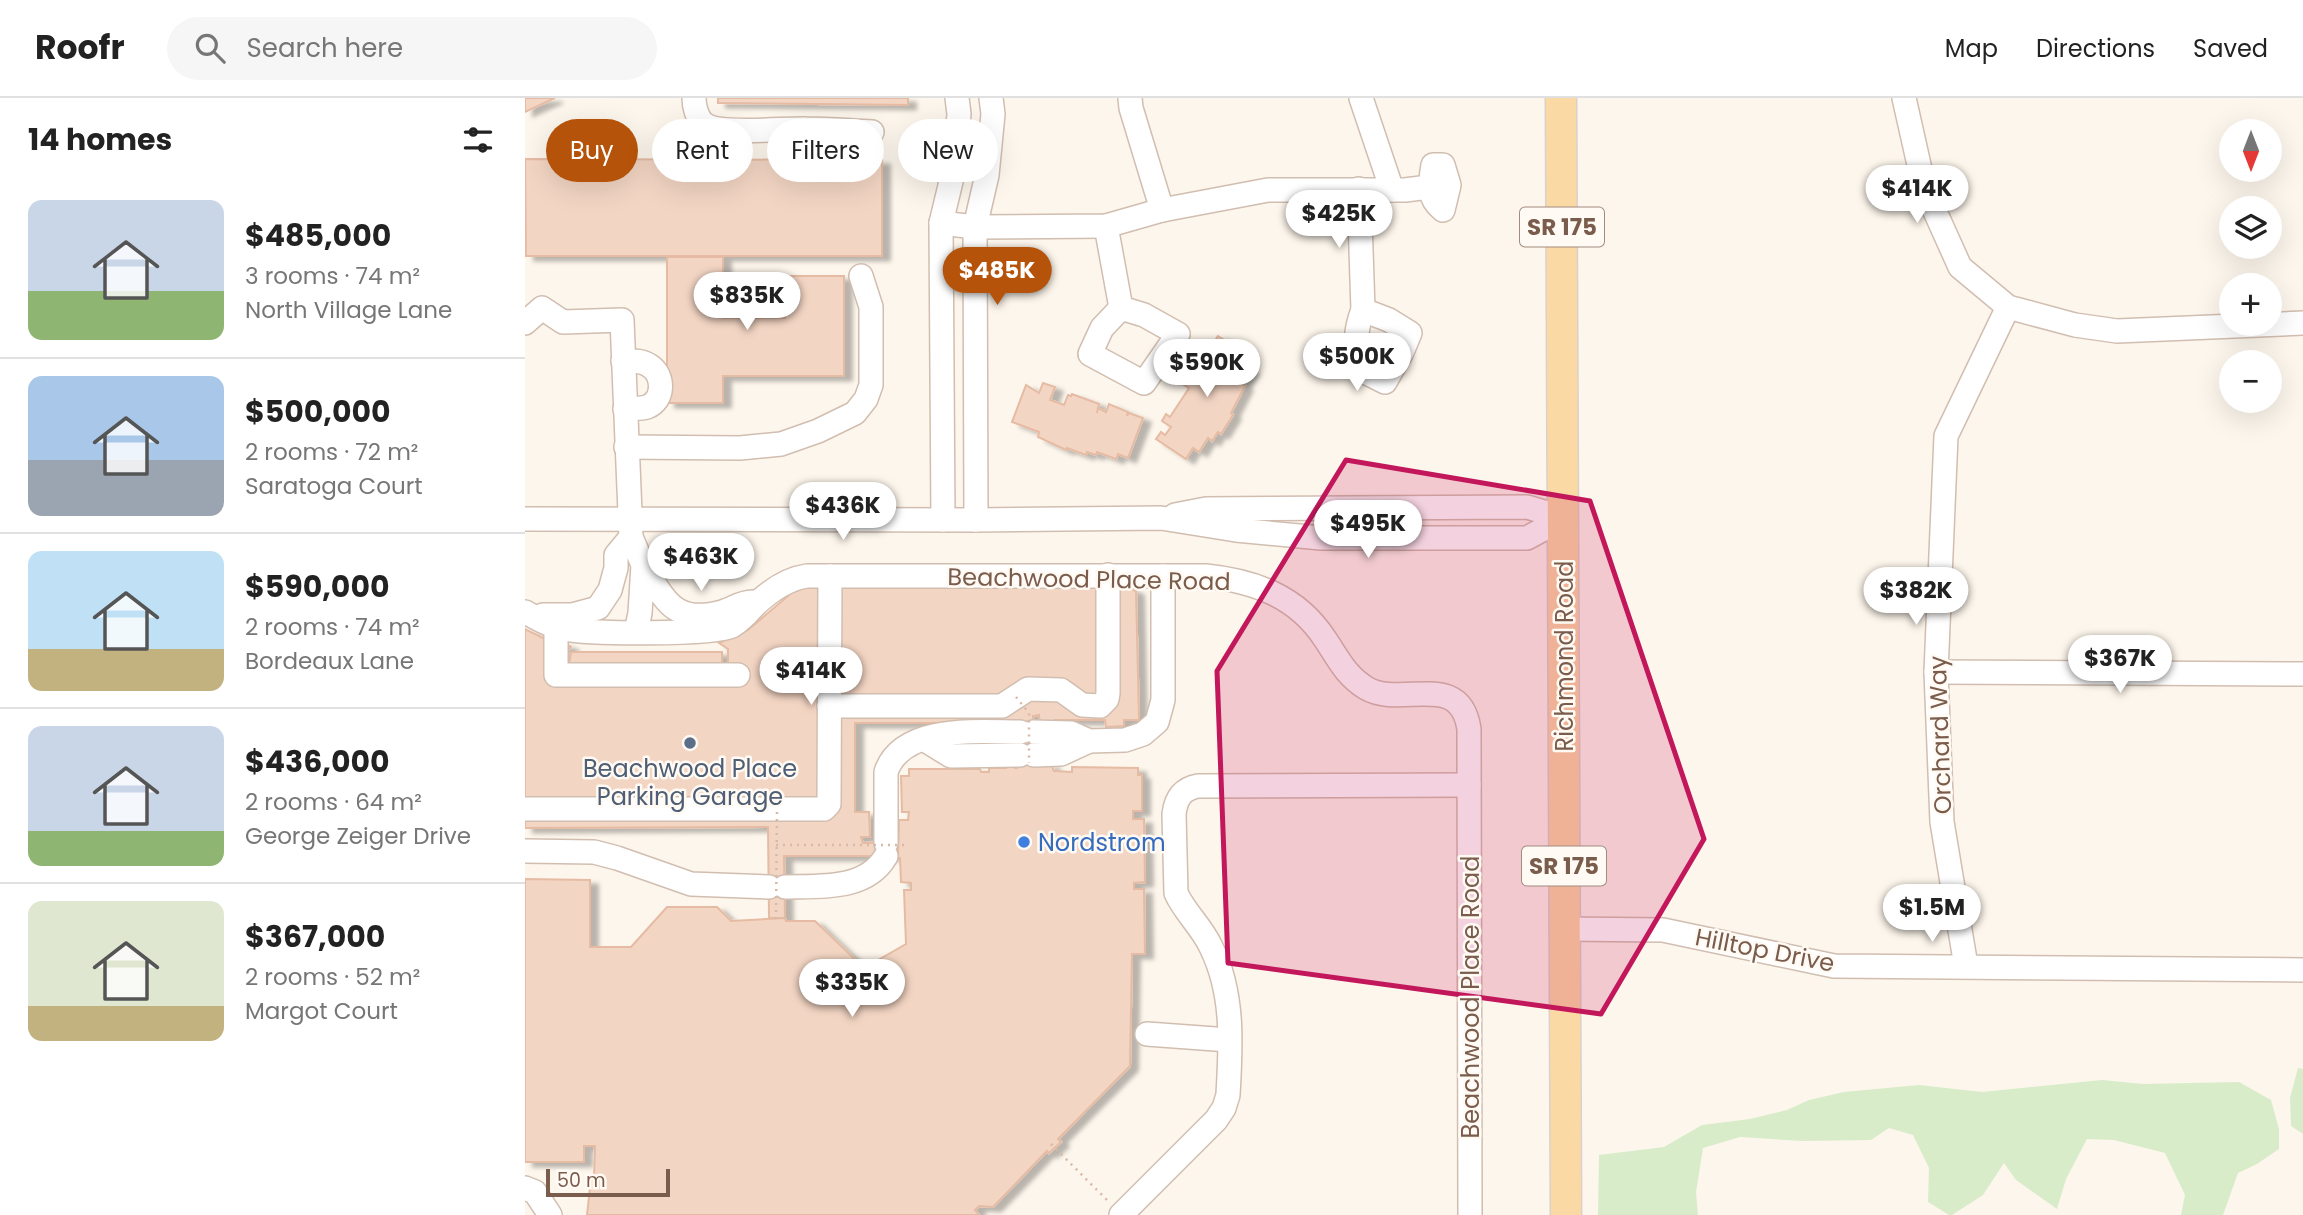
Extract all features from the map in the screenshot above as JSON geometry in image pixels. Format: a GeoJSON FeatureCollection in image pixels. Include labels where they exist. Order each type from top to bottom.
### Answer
{"type":"FeatureCollection","features":[{"type":"Feature","properties":{"kind":"main road","name":"Richmond Road"},"geometry":{"type":"LineString","coordinates":[[1561,98],[1566,1215]]}},
{"type":"Feature","properties":{"kind":"street"},"geometry":{"type":"LineString","coordinates":[[694,98],[694,105],[702,122],[714,129],[767,129]]}},
{"type":"Feature","properties":{"kind":"street"},"geometry":{"type":"LineString","coordinates":[[943,520],[941,223],[954,169],[959,114],[957,98]]}},
{"type":"Feature","properties":{"kind":"street"},"geometry":{"type":"LineString","coordinates":[[976,520],[975,227],[987,175],[993,114],[991,98]]}},
{"type":"Feature","properties":{"kind":"street"},"geometry":{"type":"LineString","coordinates":[[1130,98],[1162,210]]}},
{"type":"Feature","properties":{"kind":"street"},"geometry":{"type":"LineString","coordinates":[[1361,98],[1392,190]]}},
{"type":"Feature","properties":{"kind":"street"},"geometry":{"type":"LineString","coordinates":[[1904,98],[1924,187],[1960,267],[2008,307],[2075,325],[2117,331],[2303,323]]}},
{"type":"Feature","properties":{"kind":"street"},"geometry":{"type":"LineString","coordinates":[[941,223],[975,227],[1105,226],[1162,210],[1268,190],[1392,190],[1429,187]]}},
{"type":"Feature","properties":{"kind":"street"},"geometry":{"type":"LineString","coordinates":[[1359,189],[1363,310]]}},
{"type":"Feature","properties":{"kind":"street"},"geometry":{"type":"LineString","coordinates":[[1105,226],[1121,309]]}},
{"type":"Feature","properties":{"kind":"street"},"geometry":{"type":"LineString","coordinates":[[626,447],[740,448],[781,444],[818,431],[855,413],[866,399],[871,385],[871,307],[861,276]]}},
{"type":"Feature","properties":{"kind":"street","name":"Orchard Way"},"geometry":{"type":"LineString","coordinates":[[1966,966],[1942,822],[1936,672],[1946,436],[2008,307]]}},
{"type":"Feature","properties":{"kind":"street"},"geometry":{"type":"LineString","coordinates":[[525,323],[542,308],[563,322],[622,320],[631,528],[643,565],[668,604],[687,615],[715,614],[745,602],[759,602]]}},
{"type":"Feature","properties":{"kind":"street"},"geometry":{"type":"LineString","coordinates":[[623,361],[649,364],[659,373],[661,389],[658,398],[648,407],[625,409]]}},
{"type":"Feature","properties":{"kind":"street"},"geometry":{"type":"LineString","coordinates":[[525,519],[631,528],[943,520],[1161,518],[1248,531],[1321,538],[1527,538],[1564,518]]}},
{"type":"Feature","properties":{"kind":"street"},"geometry":{"type":"LineString","coordinates":[[527,613],[572,615],[599,608],[610,590],[616,562],[631,528]]}},
{"type":"Feature","properties":{"kind":"street"},"geometry":{"type":"LineString","coordinates":[[616,562],[629,632]]}},
{"type":"Feature","properties":{"kind":"street"},"geometry":{"type":"LineString","coordinates":[[629,632],[640,613],[643,565]]}},
{"type":"Feature","properties":{"kind":"street"},"geometry":{"type":"LineString","coordinates":[[829,706],[1002,706],[1028,689],[1057,689],[1082,705],[1100,706],[1108,692],[1108,575]]}},
{"type":"Feature","properties":{"kind":"street","name":"Beachwood Place Road"},"geometry":{"type":"LineString","coordinates":[[527,613],[556,627],[578,631],[703,631],[727,628],[735,624],[759,602],[793,579],[830,576],[1108,575],[1226,578],[1269,590],[1294,606],[1309,618],[1322,634],[1344,670],[1364,687],[1378,693],[1437,694],[1454,700],[1461,706],[1468,720],[1470,1215]]}},
{"type":"Feature","properties":{"kind":"street"},"geometry":{"type":"LineString","coordinates":[[525,809],[824,809],[829,804],[830,576]]}},
{"type":"Feature","properties":{"kind":"street"},"geometry":{"type":"LineString","coordinates":[[925,740],[951,755],[1028,757],[1061,754],[1089,741],[1135,739],[1150,729],[1160,714],[1163,700],[1163,576]]}},
{"type":"Feature","properties":{"kind":"street"},"geometry":{"type":"LineString","coordinates":[[629,632],[655,606],[655,585]]}},
{"type":"Feature","properties":{"kind":"street"},"geometry":{"type":"LineString","coordinates":[[556,627],[556,675],[738,675]]}},
{"type":"Feature","properties":{"kind":"street"},"geometry":{"type":"LineString","coordinates":[[1936,672],[2303,674]]}},
{"type":"Feature","properties":{"kind":"street"},"geometry":{"type":"LineString","coordinates":[[525,851],[594,852],[691,884],[777,887],[832,885],[860,879],[875,870],[893,848],[886,783],[889,763],[902,748],[944,733],[955,732],[1072,733],[1089,741]]}},
{"type":"Feature","properties":{"kind":"street"},"geometry":{"type":"LineString","coordinates":[[1116,1209],[1221,1113],[1228,1095],[1227,993],[1218,963],[1206,938],[1175,893],[1174,814],[1175,805],[1182,792],[1198,786],[1469,785]]}},
{"type":"Feature","properties":{"kind":"street","name":"Hilltop Drive"},"geometry":{"type":"LineString","coordinates":[[1565,929],[1663,930],[1834,966],[2303,971]]}},
{"type":"Feature","properties":{"kind":"street"},"geometry":{"type":"LineString","coordinates":[[1147,1034],[1229,1040]]}},
{"type":"Feature","properties":{"kind":"street"},"geometry":{"type":"LineString","coordinates":[[525,1188],[535,1192],[550,1215]]}},
{"type":"Feature","properties":{"kind":"path"},"geometry":{"type":"LineString","coordinates":[[1016,697],[1029,713],[1028,757]]}},
{"type":"Feature","properties":{"kind":"path"},"geometry":{"type":"LineString","coordinates":[[776,919],[777,809]]}},
{"type":"Feature","properties":{"kind":"path"},"geometry":{"type":"LineString","coordinates":[[776,845],[893,848]]}},
{"type":"Feature","properties":{"kind":"path"},"geometry":{"type":"LineString","coordinates":[[1051,1144],[1116,1209]]}},
{"type":"Feature","properties":{"kind":"highlighted area"},"geometry":{"type":"Polygon","coordinates":[[[1346,460],[1590,501],[1704,839],[1601,1014],[1228,963],[1217,671],[1346,460]]]}},
{"type":"Feature","properties":{"kind":"green space"},"geometry":{"type":"Polygon","coordinates":[[[2298,1068],[2303,1069],[2303,1134],[2291,1126],[2290,1098],[2298,1068]]]}},
{"type":"Feature","properties":{"kind":"green space"},"geometry":{"type":"Polygon","coordinates":[[[2102,1080],[2143,1084],[2239,1082],[2271,1100],[2279,1129],[2279,1149],[2238,1173],[2223,1215],[2181,1215],[2185,1195],[2165,1153],[2114,1140],[2087,1139],[2066,1179],[2057,1209],[2016,1180],[2004,1163],[1983,1195],[1949,1215],[1928,1202],[1929,1168],[1913,1135],[1889,1128],[1871,1140],[1803,1141],[1740,1137],[1703,1148],[1696,1192],[1698,1215],[1598,1215],[1599,1155],[1664,1147],[1702,1125],[1750,1119],[1844,1092],[1919,1085],[1982,1092],[2102,1080]]]}},
{"type":"Feature","properties":{"kind":"building"},"geometry":{"type":"Polygon","coordinates":[[[525,98],[555,98],[525,112],[525,98]]]}},
{"type":"Feature","properties":{"kind":"building"},"geometry":{"type":"Polygon","coordinates":[[[718,98],[908,98],[908,105],[718,103],[718,98]]]}},
{"type":"Feature","properties":{"kind":"building"},"geometry":{"type":"Polygon","coordinates":[[[525,159],[546,159],[546,182],[638,182],[638,159],[652,159],[652,182],[753,182],[753,160],[767,160],[767,182],[882,182],[882,256],[526,256],[525,159]]]}},
{"type":"Feature","properties":{"kind":"building"},"geometry":{"type":"Polygon","coordinates":[[[667,257],[723,257],[723,318],[785,318],[785,276],[844,276],[844,376],[723,376],[723,403],[667,403],[667,257]]]}},
{"type":"Feature","properties":{"kind":"building"},"geometry":{"type":"Polygon","coordinates":[[[1218,336],[1229,343],[1230,341],[1249,357],[1244,365],[1251,370],[1242,384],[1245,386],[1231,413],[1233,415],[1221,434],[1218,432],[1212,441],[1208,438],[1199,452],[1193,448],[1186,459],[1156,439],[1161,432],[1165,435],[1171,427],[1162,421],[1166,414],[1170,417],[1189,388],[1182,384],[1190,372],[1198,377],[1207,363],[1197,357],[1206,343],[1211,347],[1218,336]]]}},
{"type":"Feature","properties":{"kind":"building"},"geometry":{"type":"Polygon","coordinates":[[[1043,383],[1055,387],[1050,400],[1064,405],[1068,395],[1072,394],[1099,404],[1098,408],[1106,412],[1109,404],[1128,412],[1127,416],[1129,413],[1143,418],[1128,458],[1118,454],[1116,459],[1097,452],[1096,455],[1087,452],[1086,455],[1067,448],[1066,450],[1038,437],[1039,432],[1012,422],[1026,385],[1039,393],[1043,383]]]}},
{"type":"Feature","properties":{"kind":"building","name":"Beachwood Place Parking Garage"},"geometry":{"type":"Polygon","coordinates":[[[803,586],[1132,589],[1136,591],[1139,720],[1124,720],[1124,726],[1106,727],[1105,720],[1055,720],[1056,725],[1040,726],[1039,715],[1033,716],[1034,760],[1020,760],[1020,723],[855,723],[855,812],[869,812],[870,837],[861,837],[863,843],[898,842],[898,856],[784,856],[785,918],[769,918],[768,827],[525,828],[525,629],[570,646],[565,653],[565,662],[569,665],[571,652],[722,652],[722,664],[728,665],[728,649],[719,643],[748,630],[803,586]]]}},
{"type":"Feature","properties":{"kind":"building"},"geometry":{"type":"Polygon","coordinates":[[[1016,760],[1034,760],[1034,767],[1051,764],[1054,771],[1072,772],[1072,767],[1138,768],[1138,775],[1142,775],[1142,811],[1133,811],[1133,819],[1144,819],[1145,882],[1134,883],[1134,889],[1144,889],[1145,954],[1132,954],[1130,1066],[1058,1139],[1061,1142],[1049,1153],[1047,1151],[993,1207],[979,1206],[975,1210],[979,1215],[587,1215],[591,1179],[594,1176],[595,1146],[584,1146],[584,1162],[525,1162],[525,879],[590,880],[590,947],[631,947],[667,907],[717,907],[731,921],[785,918],[786,921],[815,921],[864,968],[906,944],[904,890],[911,890],[911,883],[901,882],[898,858],[899,820],[908,820],[909,812],[902,812],[901,776],[909,776],[909,769],[980,769],[981,772],[989,772],[989,768],[1006,768],[1005,765],[1015,764],[1017,768],[1016,760]]]}},
{"type":"Feature","properties":{"kind":"place","name":"Beachwood Place Parking Garage"},"geometry":{"type":"Point","coordinates":[690,743]}},
{"type":"Feature","properties":{"kind":"place","name":"Nordstrom"},"geometry":{"type":"Point","coordinates":[1024,842]}}]}
